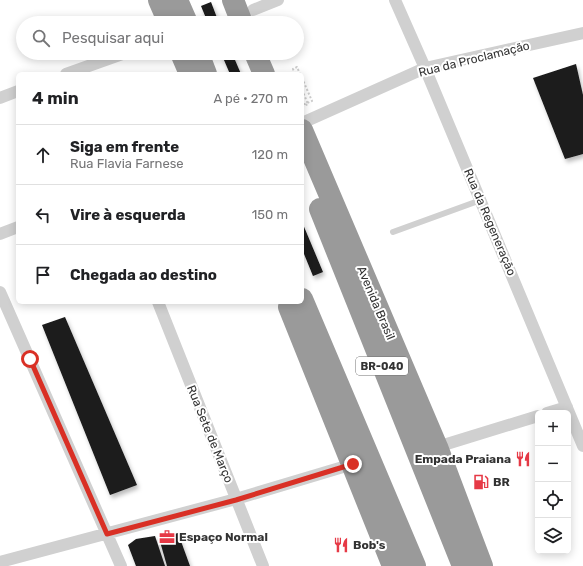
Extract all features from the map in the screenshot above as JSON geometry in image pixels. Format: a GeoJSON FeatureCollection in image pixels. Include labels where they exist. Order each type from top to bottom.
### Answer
{"type":"FeatureCollection","features":[{"type":"Feature","properties":{"kind":"highway"},"geometry":{"type":"LineString","coordinates":[[159,0],[166,16]]}},
{"type":"Feature","properties":{"kind":"highway"},"geometry":{"type":"LineString","coordinates":[[178,0],[184,16]]}},
{"type":"Feature","properties":{"kind":"highway"},"geometry":{"type":"LineString","coordinates":[[233,0],[250,14]]}},
{"type":"Feature","properties":{"kind":"highway"},"geometry":{"type":"LineString","coordinates":[[184,60],[189,72]]}},
{"type":"Feature","properties":{"kind":"highway"},"geometry":{"type":"LineString","coordinates":[[201,60],[205,72]]}},
{"type":"Feature","properties":{"kind":"highway"},"geometry":{"type":"LineString","coordinates":[[258,60],[263,72]]}},
{"type":"Feature","properties":{"kind":"highway"},"geometry":{"type":"LineString","coordinates":[[273,60],[278,72]]}},
{"type":"Feature","properties":{"kind":"highway","name":"Avenida Brasil"},"geometry":{"type":"LineString","coordinates":[[304,135],[437,446],[482,566]]}},
{"type":"Feature","properties":{"kind":"highway","name":"Avenida Brasil"},"geometry":{"type":"LineString","coordinates":[[304,171],[463,566]]}},
{"type":"Feature","properties":{"kind":"highway"},"geometry":{"type":"LineString","coordinates":[[356,298],[374,326],[453,514],[473,566]]}},
{"type":"Feature","properties":{"kind":"highway"},"geometry":{"type":"LineString","coordinates":[[288,304],[393,566]]}},
{"type":"Feature","properties":{"kind":"highway"},"geometry":{"type":"LineString","coordinates":[[304,304],[414,566]]}},
{"type":"Feature","properties":{"kind":"street"},"geometry":{"type":"LineString","coordinates":[[250,14],[278,0]]}},
{"type":"Feature","properties":{"kind":"street","name":"Rua da Regeneração"},"geometry":{"type":"LineString","coordinates":[[395,0],[481,200],[583,446]]}},
{"type":"Feature","properties":{"kind":"street","name":"Rua da Proclamação"},"geometry":{"type":"LineString","coordinates":[[304,122],[425,68],[583,33]]}},
{"type":"Feature","properties":{"kind":"street"},"geometry":{"type":"LineString","coordinates":[[72,72],[105,60]]}},
{"type":"Feature","properties":{"kind":"street"},"geometry":{"type":"LineString","coordinates":[[0,98],[16,92]]}},
{"type":"Feature","properties":{"kind":"street"},"geometry":{"type":"LineString","coordinates":[[0,234],[16,228]]}},
{"type":"Feature","properties":{"kind":"street"},"geometry":{"type":"LineString","coordinates":[[0,292],[121,566]]}},
{"type":"Feature","properties":{"kind":"street","name":"Rua Sete de Março"},"geometry":{"type":"LineString","coordinates":[[159,304],[263,566]]}},
{"type":"Feature","properties":{"kind":"street"},"geometry":{"type":"LineString","coordinates":[[557,410],[567,407]]}},
{"type":"Feature","properties":{"kind":"street"},"geometry":{"type":"LineString","coordinates":[[437,446],[535,417]]}},
{"type":"Feature","properties":{"kind":"street"},"geometry":{"type":"LineString","coordinates":[[0,562],[236,500],[353,464]]}},
{"type":"Feature","properties":{"kind":"lane"},"geometry":{"type":"LineString","coordinates":[[393,232],[481,200]]}},
{"type":"Feature","properties":{"kind":"path"},"geometry":{"type":"LineString","coordinates":[[295,72],[293,69],[297,67],[299,72]]}},
{"type":"Feature","properties":{"kind":"path"},"geometry":{"type":"LineString","coordinates":[[304,83],[312,101],[304,105]]}},
{"type":"Feature","properties":{"kind":"path"},"geometry":{"type":"LineString","coordinates":[[304,95],[308,104],[304,105]]}},
{"type":"Feature","properties":{"kind":"building"},"geometry":{"type":"Polygon","coordinates":[[[211,2],[216,16],[205,16],[201,6],[211,2]]]}},
{"type":"Feature","properties":{"kind":"building"},"geometry":{"type":"Polygon","coordinates":[[[224,60],[235,60],[240,72],[229,72],[224,60]]]}},
{"type":"Feature","properties":{"kind":"building"},"geometry":{"type":"Polygon","coordinates":[[[576,64],[583,95],[583,154],[565,159],[533,78],[576,64]]]}},
{"type":"Feature","properties":{"kind":"building"},"geometry":{"type":"Polygon","coordinates":[[[304,227],[323,272],[313,276],[304,254],[304,227]]]}},
{"type":"Feature","properties":{"kind":"building"},"geometry":{"type":"Polygon","coordinates":[[[65,317],[137,485],[110,495],[42,325],[65,317]]]}},
{"type":"Feature","properties":{"kind":"building"},"geometry":{"type":"Polygon","coordinates":[[[178,533],[190,566],[167,566],[159,538],[178,533]]]}},
{"type":"Feature","properties":{"kind":"building"},"geometry":{"type":"Polygon","coordinates":[[[155,536],[165,566],[136,566],[128,545],[136,539],[155,536]]]}},
{"type":"Feature","properties":{"kind":"place","name":"Empada Praiana"},"geometry":{"type":"Point","coordinates":[523,459]}},
{"type":"Feature","properties":{"kind":"place","name":"BR"},"geometry":{"type":"Point","coordinates":[481,482]}},
{"type":"Feature","properties":{"kind":"place","name":"Espaço Normal"},"geometry":{"type":"Point","coordinates":[167,537]}},
{"type":"Feature","properties":{"kind":"place","name":"Bob's"},"geometry":{"type":"Point","coordinates":[341,545]}},
{"type":"Feature","properties":{"kind":"route"},"geometry":{"type":"LineString","coordinates":[[30,359],[107,534],[236,500],[353,464]]}}]}
